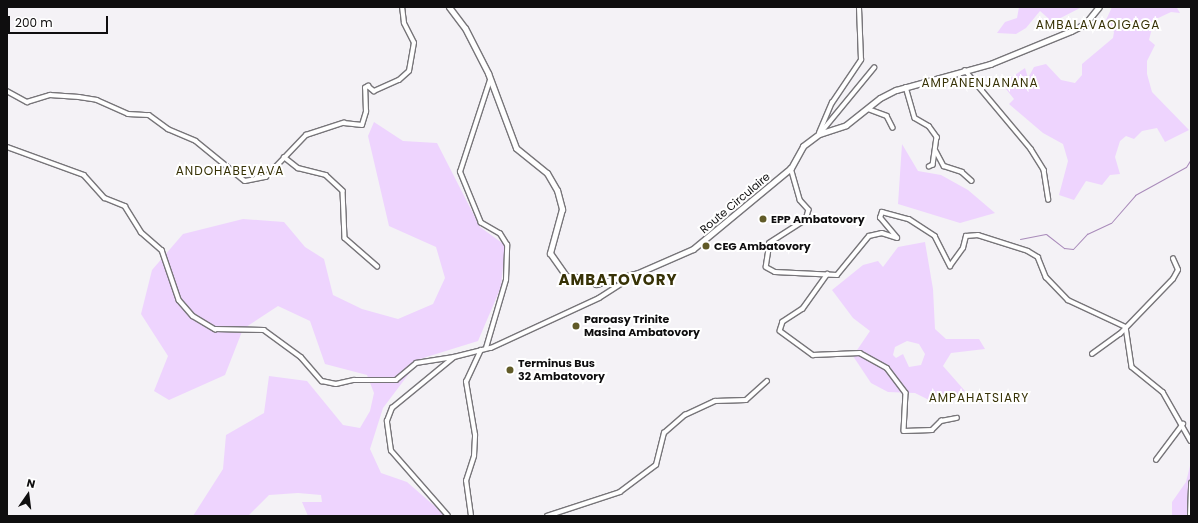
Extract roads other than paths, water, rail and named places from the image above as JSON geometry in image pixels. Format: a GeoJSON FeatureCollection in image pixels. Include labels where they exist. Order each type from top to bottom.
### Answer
{"type":"FeatureCollection","features":[{"type":"Feature","properties":{"kind":"street"},"geometry":{"type":"LineString","coordinates":[[7,91],[27,102],[50,95],[79,97],[97,100],[128,114],[149,115],[168,129],[196,141],[245,181],[266,177],[306,135],[344,123],[362,125],[366,112],[364,88],[368,86],[374,91],[399,80],[409,71],[414,43],[404,23],[402,7]]}},
{"type":"Feature","properties":{"kind":"street"},"geometry":{"type":"LineString","coordinates":[[449,7],[465,28],[490,80],[460,172],[481,223],[500,234],[507,245],[506,280],[486,348]]}},
{"type":"Feature","properties":{"kind":"street"},"geometry":{"type":"LineString","coordinates":[[819,134],[832,103],[861,60],[859,7]]}},
{"type":"Feature","properties":{"kind":"street","name":"Route Circulaire"},"geometry":{"type":"LineString","coordinates":[[490,80],[516,148],[547,173],[557,190],[562,208],[550,253],[556,264],[566,276],[588,278],[596,284],[638,273],[704,241],[791,168],[799,150],[819,134],[846,125],[880,98],[906,87],[965,70],[1071,31],[1085,24],[1099,7]]}},
{"type":"Feature","properties":{"kind":"street"},"geometry":{"type":"LineString","coordinates":[[819,134],[874,68]]}},
{"type":"Feature","properties":{"kind":"street"},"geometry":{"type":"LineString","coordinates":[[965,70],[1031,149],[1044,170],[1049,200]]}},
{"type":"Feature","properties":{"kind":"street"},"geometry":{"type":"LineString","coordinates":[[906,87],[915,118],[929,126],[937,137],[933,165],[929,167]]}},
{"type":"Feature","properties":{"kind":"street"},"geometry":{"type":"LineString","coordinates":[[868,108],[887,116],[893,128]]}},
{"type":"Feature","properties":{"kind":"street"},"geometry":{"type":"LineString","coordinates":[[7,147],[46,164],[84,175],[105,198],[124,206],[141,232],[162,250],[179,300],[193,316],[215,329],[264,330],[301,357],[322,381],[336,384],[354,380],[396,380],[416,363],[454,357],[481,350],[599,298],[638,273]]}},
{"type":"Feature","properties":{"kind":"street"},"geometry":{"type":"LineString","coordinates":[[936,151],[944,166],[962,172],[972,181]]}},
{"type":"Feature","properties":{"kind":"street"},"geometry":{"type":"LineString","coordinates":[[284,158],[298,168],[326,175],[343,191],[345,238],[378,266]]}},
{"type":"Feature","properties":{"kind":"street"},"geometry":{"type":"LineString","coordinates":[[791,168],[800,200],[809,210],[806,220],[770,243],[766,266],[774,272],[837,275],[874,233],[896,239],[896,234],[880,218],[882,212],[909,219],[935,236],[950,266],[963,248],[966,236],[989,238],[1035,254],[1046,278],[1068,300],[1126,327]]}},
{"type":"Feature","properties":{"kind":"street"},"geometry":{"type":"LineString","coordinates":[[1092,354],[1126,327],[1173,279],[1178,270],[1172,259]]}},
{"type":"Feature","properties":{"kind":"street"},"geometry":{"type":"LineString","coordinates":[[828,274],[803,309],[783,322],[780,331],[812,355],[860,353],[888,368],[906,393],[904,430],[932,430],[942,421],[957,418]]}},
{"type":"Feature","properties":{"kind":"street"},"geometry":{"type":"LineString","coordinates":[[1126,327],[1132,367],[1140,376],[1154,382],[1183,424],[1191,441]]}},
{"type":"Feature","properties":{"kind":"street"},"geometry":{"type":"LineString","coordinates":[[471,516],[466,480],[474,456],[475,435],[466,382],[481,350]]}},
{"type":"Feature","properties":{"kind":"street"},"geometry":{"type":"LineString","coordinates":[[448,516],[396,460],[387,421],[392,408],[454,357]]}},
{"type":"Feature","properties":{"kind":"street"},"geometry":{"type":"LineString","coordinates":[[547,516],[620,492],[656,465],[664,433],[685,415],[715,401],[746,400],[767,382]]}},
{"type":"Feature","properties":{"kind":"street"},"geometry":{"type":"LineString","coordinates":[[1156,460],[1183,424]]}},
{"type":"Feature","properties":{"kind":"street"},"geometry":{"type":"LineString","coordinates":[[1190,516],[1191,482]]}},
{"type":"Feature","properties":{"kind":"waterway"},"geometry":{"type":"LineString","coordinates":[[1020,239],[1046,234],[1064,248],[1073,249],[1087,234],[1111,223],[1135,195],[1186,167],[1191,159]]}},
{"type":"Feature","properties":{"kind":"place","name":"EPP Ambatovory"},"geometry":{"type":"Point","coordinates":[763,219]}},
{"type":"Feature","properties":{"kind":"place","name":"CEG Ambatovory"},"geometry":{"type":"Point","coordinates":[706,246]}},
{"type":"Feature","properties":{"kind":"place","name":"Paroasy Trinite Masina Ambatovory"},"geometry":{"type":"Point","coordinates":[576,326]}},
{"type":"Feature","properties":{"kind":"place","name":"Terminus Bus 32 Ambatovory"},"geometry":{"type":"Point","coordinates":[510,370]}},
{"type":"Feature","properties":{"kind":"district","name":"AMBALAVAOIGAGA"},"geometry":{"type":"Point","coordinates":[1098,25]}},
{"type":"Feature","properties":{"kind":"district","name":"AMPANENJANANA"},"geometry":{"type":"Point","coordinates":[980,83]}},
{"type":"Feature","properties":{"kind":"district","name":"ANDOHABEVAVA"},"geometry":{"type":"Point","coordinates":[230,171]}},
{"type":"Feature","properties":{"kind":"district","name":"AMBATOVORY"},"geometry":{"type":"Point","coordinates":[618,280]}},
{"type":"Feature","properties":{"kind":"district","name":"AMPAHATSIARY"},"geometry":{"type":"Point","coordinates":[979,398]}}]}
